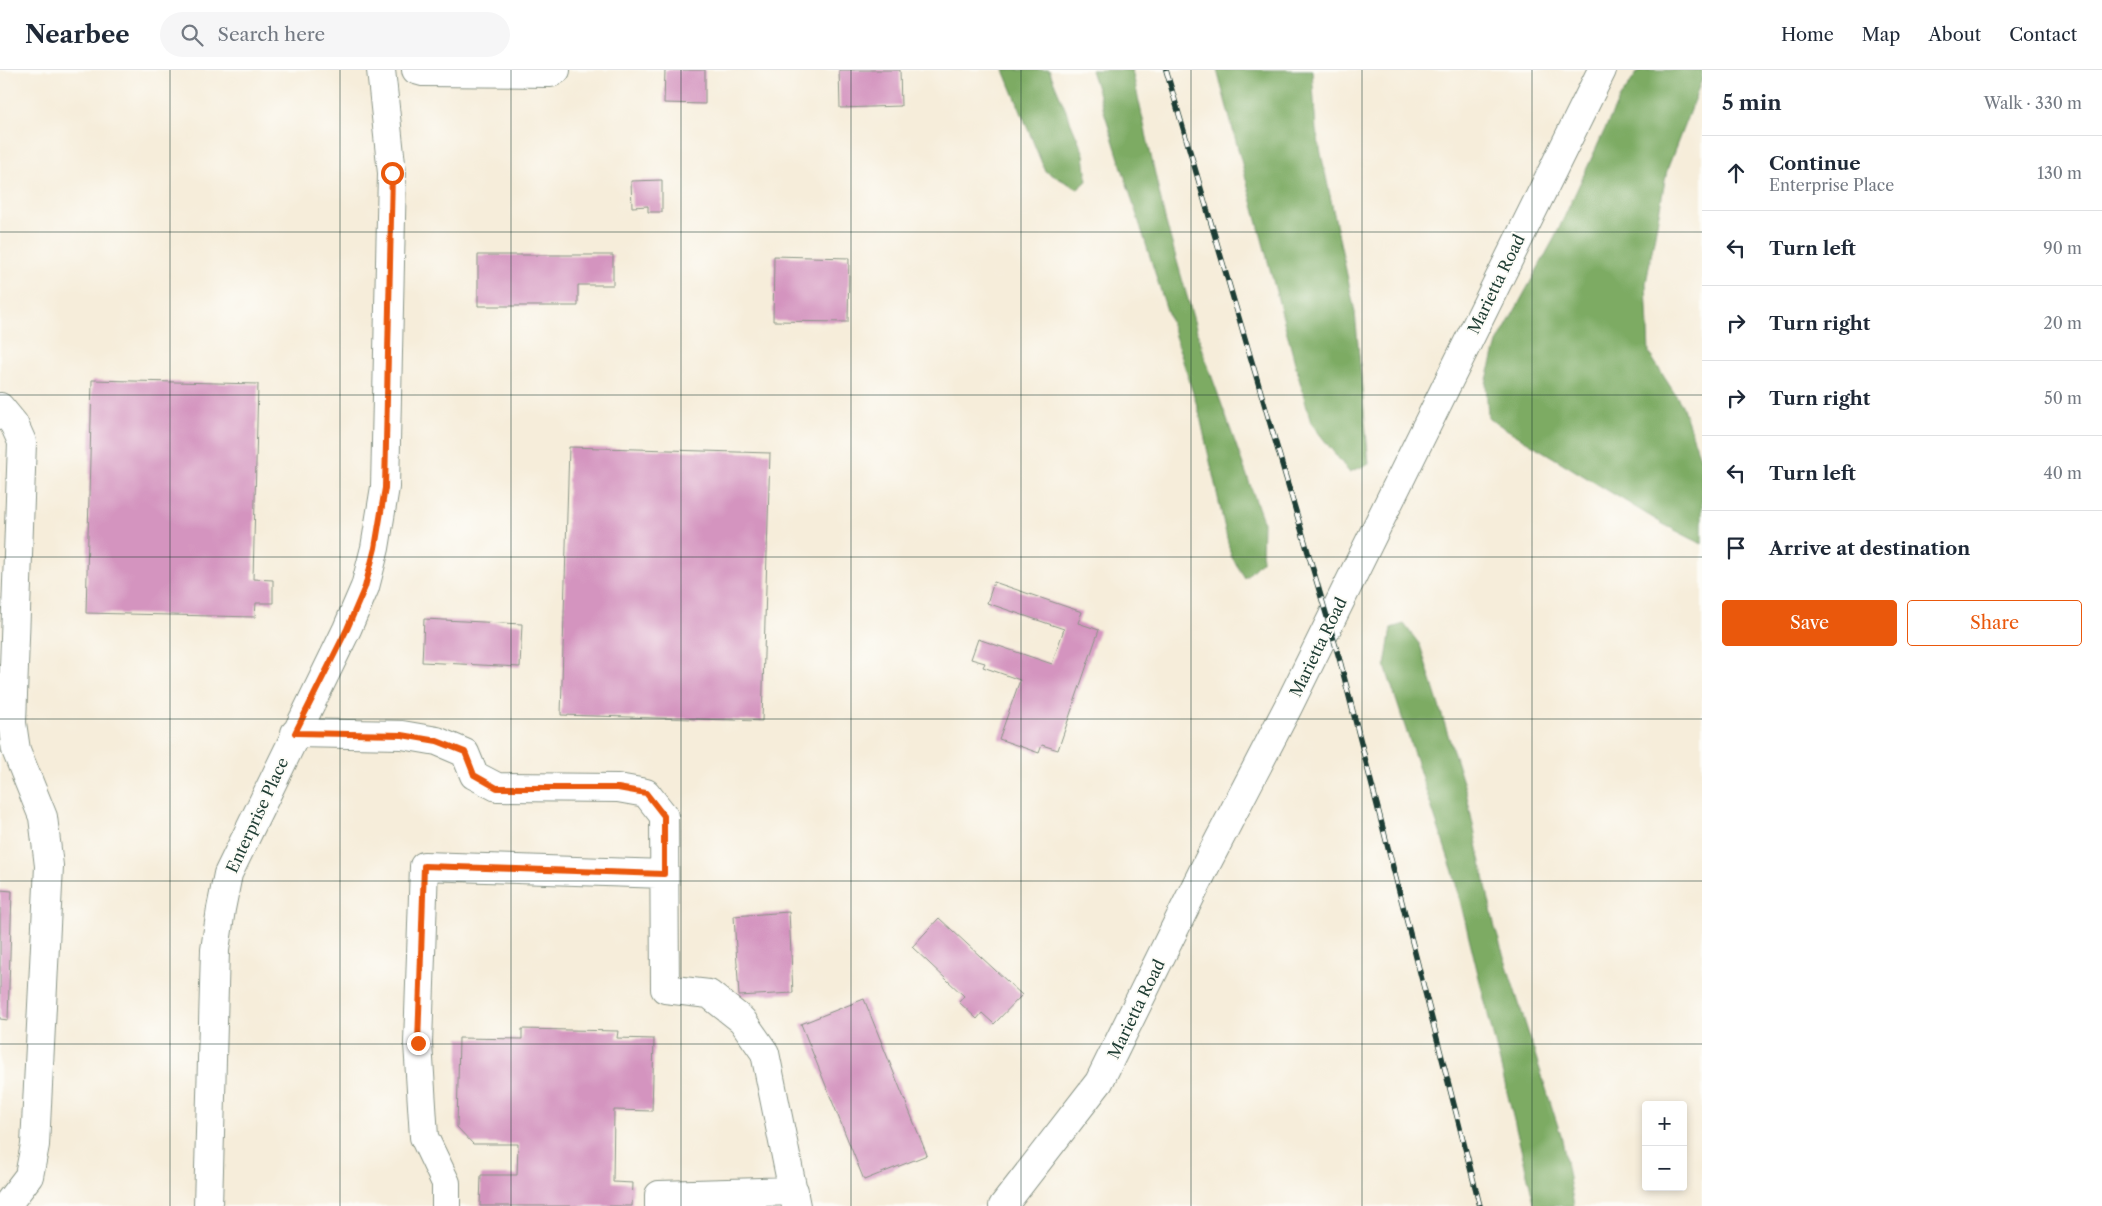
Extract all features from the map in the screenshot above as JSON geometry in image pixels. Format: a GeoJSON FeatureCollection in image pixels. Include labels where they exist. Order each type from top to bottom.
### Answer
{"type":"FeatureCollection","features":[{"type":"Feature","properties":{"kind":"street","name":"Enterprise Place"},"geometry":{"type":"LineString","coordinates":[[208,1206],[215,950],[220,909],[228,874],[347,629],[365,587],[375,548],[385,488],[392,173],[381,70]]}},
{"type":"Feature","properties":{"kind":"street"},"geometry":{"type":"LineString","coordinates":[[416,70],[551,73],[556,70]]}},
{"type":"Feature","properties":{"kind":"street","name":"Marietta Road"},"geometry":{"type":"LineString","coordinates":[[1003,1206],[1055,1142],[1100,1082],[1207,863],[1288,708],[1602,70]]}},
{"type":"Feature","properties":{"kind":"street"},"geometry":{"type":"LineString","coordinates":[[0,407],[14,424],[22,442],[12,723],[16,750],[43,817],[49,866],[35,1145],[29,1176],[6,1206]]}},
{"type":"Feature","properties":{"kind":"street"},"geometry":{"type":"LineString","coordinates":[[295,733],[402,735],[437,741],[465,752],[474,775],[497,788],[618,788],[646,793],[664,816],[664,989],[709,994],[742,1020],[765,1052],[795,1199],[659,1194],[658,1206]]}},
{"type":"Feature","properties":{"kind":"street"},"geometry":{"type":"LineString","coordinates":[[446,1206],[446,1183],[424,1137],[418,1043],[424,866],[664,874]]}},
{"type":"Feature","properties":{"kind":"green space"},"geometry":{"type":"Polygon","coordinates":[[[1004,70],[1049,70],[1084,154],[1087,181],[1078,189],[1045,171],[1004,70]]]}},
{"type":"Feature","properties":{"kind":"green space"},"geometry":{"type":"Polygon","coordinates":[[[1091,70],[1132,70],[1165,219],[1202,349],[1263,521],[1262,561],[1245,578],[1231,556],[1199,412],[1091,70]]]}},
{"type":"Feature","properties":{"kind":"green space"},"geometry":{"type":"Polygon","coordinates":[[[1217,70],[1312,70],[1316,130],[1355,312],[1369,464],[1349,472],[1311,423],[1217,70]]]}},
{"type":"Feature","properties":{"kind":"green space"},"geometry":{"type":"Polygon","coordinates":[[[1639,70],[1702,70],[1702,79],[1667,170],[1646,283],[1649,353],[1682,405],[1702,463],[1702,544],[1663,524],[1488,418],[1486,383],[1497,343],[1555,237],[1618,101],[1639,70]]]}},
{"type":"Feature","properties":{"kind":"green space"},"geometry":{"type":"Polygon","coordinates":[[[1404,624],[1420,645],[1466,792],[1495,928],[1562,1139],[1574,1206],[1535,1206],[1453,872],[1385,666],[1391,628],[1404,624]]]}},
{"type":"Feature","properties":{"kind":"building"},"geometry":{"type":"Polygon","coordinates":[[[665,70],[705,70],[705,104],[664,103],[665,70]]]}},
{"type":"Feature","properties":{"kind":"building"},"geometry":{"type":"Polygon","coordinates":[[[839,70],[900,70],[901,106],[840,108],[839,70]]]}},
{"type":"Feature","properties":{"kind":"building"},"geometry":{"type":"Polygon","coordinates":[[[662,180],[662,212],[648,212],[648,206],[632,207],[631,181],[662,180]]]}},
{"type":"Feature","properties":{"kind":"building"},"geometry":{"type":"Polygon","coordinates":[[[478,255],[613,255],[613,285],[578,285],[578,306],[478,306],[478,255]]]}},
{"type":"Feature","properties":{"kind":"building"},"geometry":{"type":"Polygon","coordinates":[[[774,256],[849,258],[848,322],[773,321],[774,256]]]}},
{"type":"Feature","properties":{"kind":"building"},"geometry":{"type":"Polygon","coordinates":[[[92,380],[258,384],[253,579],[273,580],[273,603],[256,603],[255,617],[86,613],[92,380]]]}},
{"type":"Feature","properties":{"kind":"building"},"geometry":{"type":"Polygon","coordinates":[[[569,447],[770,453],[762,721],[561,715],[569,447]]]}},
{"type":"Feature","properties":{"kind":"building"},"geometry":{"type":"Polygon","coordinates":[[[994,582],[1082,612],[1078,623],[1099,630],[1058,750],[1042,745],[1039,753],[999,739],[1020,680],[983,667],[985,663],[971,659],[978,639],[1052,664],[1064,629],[987,603],[994,582]]]}},
{"type":"Feature","properties":{"kind":"building"},"geometry":{"type":"Polygon","coordinates":[[[424,619],[522,624],[520,667],[422,662],[424,619]]]}},
{"type":"Feature","properties":{"kind":"building"},"geometry":{"type":"Polygon","coordinates":[[[0,890],[12,891],[8,1020],[0,1019],[0,890]]]}},
{"type":"Feature","properties":{"kind":"building"},"geometry":{"type":"Polygon","coordinates":[[[789,912],[793,993],[739,996],[734,916],[789,912]]]}},
{"type":"Feature","properties":{"kind":"building"},"geometry":{"type":"Polygon","coordinates":[[[939,918],[1022,995],[994,1024],[982,1013],[977,1019],[959,1002],[964,996],[912,947],[939,918]]]}},
{"type":"Feature","properties":{"kind":"building"},"geometry":{"type":"Polygon","coordinates":[[[864,999],[927,1155],[864,1180],[801,1024],[864,999]]]}},
{"type":"Feature","properties":{"kind":"building"},"geometry":{"type":"Polygon","coordinates":[[[522,1029],[618,1031],[617,1038],[654,1039],[652,1111],[614,1110],[613,1182],[633,1183],[632,1206],[480,1206],[481,1175],[517,1175],[518,1144],[473,1144],[457,1127],[459,1038],[522,1039],[522,1029]]]}},
{"type":"Feature","properties":{"kind":"railway"},"geometry":{"type":"LineString","coordinates":[[1166,70],[1340,661],[1480,1206]]}},
{"type":"Feature","properties":{"kind":"route"},"geometry":{"type":"LineString","coordinates":[[392,173],[385,488],[375,548],[365,587],[347,629],[295,733],[402,735],[437,741],[465,752],[474,775],[497,788],[618,788],[646,793],[664,816],[664,874],[424,866],[418,997],[418,1043]]}}]}
